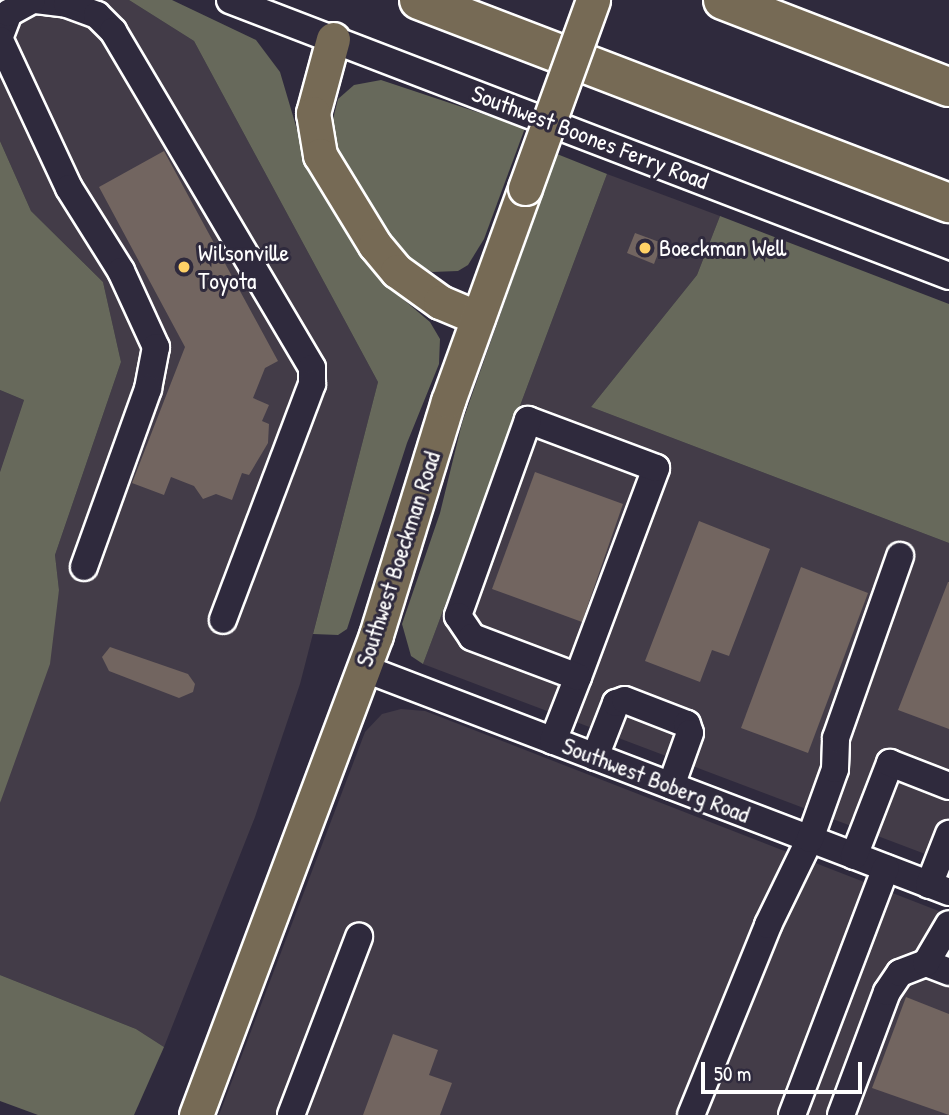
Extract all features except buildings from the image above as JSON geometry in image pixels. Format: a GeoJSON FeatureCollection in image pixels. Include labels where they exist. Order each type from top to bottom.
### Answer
{"type":"FeatureCollection","features":[{"type":"Feature","properties":{"kind":"highway"},"geometry":{"type":"LineString","coordinates":[[419,0],[949,203]]}},
{"type":"Feature","properties":{"kind":"highway"},"geometry":{"type":"LineString","coordinates":[[723,0],[949,87]]}},
{"type":"Feature","properties":{"kind":"main road","name":"Southwest Boeckman Road"},"geometry":{"type":"LineString","coordinates":[[196,1115],[363,668],[478,318],[593,0]]}},
{"type":"Feature","properties":{"kind":"main road"},"geometry":{"type":"LineString","coordinates":[[333,39],[313,113],[313,134],[325,166],[397,271],[440,302],[478,318]]}},
{"type":"Feature","properties":{"kind":"street"},"geometry":{"type":"LineString","coordinates":[[84,567],[148,390],[156,347],[121,271],[69,188],[0,38],[9,13],[34,0],[67,4],[97,15],[113,31],[312,368],[312,384],[223,620]]}},
{"type":"Feature","properties":{"kind":"street","name":"Southwest Boones Ferry Road"},"geometry":{"type":"LineString","coordinates":[[230,0],[949,276]]}},
{"type":"Feature","properties":{"kind":"street"},"geometry":{"type":"LineString","coordinates":[[554,741],[578,677],[656,468],[528,420],[458,616],[472,637],[578,677]]}},
{"type":"Feature","properties":{"kind":"street"},"geometry":{"type":"LineString","coordinates":[[691,1115],[768,925],[810,839],[835,769],[836,738],[900,556]]}},
{"type":"Feature","properties":{"kind":"street","name":"Southwest Boberg Road"},"geometry":{"type":"LineString","coordinates":[[363,668],[939,889]]}},
{"type":"Feature","properties":{"kind":"street"},"geometry":{"type":"LineString","coordinates":[[595,757],[616,704],[625,700],[687,724],[690,733],[671,786]]}},
{"type":"Feature","properties":{"kind":"street"},"geometry":{"type":"LineString","coordinates":[[854,856],[890,763],[949,786]]}},
{"type":"Feature","properties":{"kind":"street"},"geometry":{"type":"LineString","coordinates":[[939,889],[949,834]]}},
{"type":"Feature","properties":{"kind":"street"},"geometry":{"type":"LineString","coordinates":[[792,1115],[886,868]]}},
{"type":"Feature","properties":{"kind":"street"},"geometry":{"type":"LineString","coordinates":[[841,1115],[887,992],[900,974],[937,967],[949,924]]}},
{"type":"Feature","properties":{"kind":"street"},"geometry":{"type":"LineString","coordinates":[[291,1115],[359,937]]}},
{"type":"Feature","properties":{"kind":"shaded area"},"geometry":{"type":"Polygon","coordinates":[[[0,0],[129,0],[194,41],[378,382],[300,684],[255,817],[164,1047],[136,1029],[0,975],[0,803],[59,590],[55,555],[121,362],[103,282],[31,211],[0,141],[0,0]]]}},
{"type":"Feature","properties":{"kind":"shaded area"},"geometry":{"type":"Polygon","coordinates":[[[607,174],[720,216],[697,275],[591,407],[949,543],[949,863],[423,664],[607,174]]]}},
{"type":"Feature","properties":{"kind":"shaded area"},"geometry":{"type":"Polygon","coordinates":[[[0,390],[24,400],[0,472],[0,390]]]}},
{"type":"Feature","properties":{"kind":"shaded area"},"geometry":{"type":"Polygon","coordinates":[[[401,709],[425,711],[949,915],[949,1115],[219,1115],[365,732],[382,714],[401,709]]]}},
{"type":"Feature","properties":{"kind":"green space"},"geometry":{"type":"Polygon","coordinates":[[[129,0],[172,0],[256,40],[280,72],[309,170],[378,278],[430,322],[440,339],[439,364],[407,443],[347,629],[338,635],[313,634],[378,382],[194,41],[129,0]]]}},
{"type":"Feature","properties":{"kind":"green space"},"geometry":{"type":"Polygon","coordinates":[[[381,80],[525,128],[484,239],[468,265],[458,271],[432,272],[403,255],[338,160],[331,127],[338,99],[354,85],[381,80]]]}},
{"type":"Feature","properties":{"kind":"green space"},"geometry":{"type":"Polygon","coordinates":[[[0,141],[31,211],[103,282],[121,362],[55,555],[59,590],[50,664],[0,803],[0,472],[24,400],[0,390],[0,141]]]}},
{"type":"Feature","properties":{"kind":"green space"},"geometry":{"type":"Polygon","coordinates":[[[557,154],[607,174],[423,664],[411,656],[402,624],[440,513],[462,423],[557,154]]]}},
{"type":"Feature","properties":{"kind":"green space"},"geometry":{"type":"Polygon","coordinates":[[[720,216],[949,304],[949,543],[591,407],[697,275],[720,216]]]}},
{"type":"Feature","properties":{"kind":"green space"},"geometry":{"type":"Polygon","coordinates":[[[0,975],[136,1029],[164,1047],[134,1115],[38,1115],[0,1101],[0,975]]]}},
{"type":"Feature","properties":{"kind":"place","name":"Boeckman Well"},"geometry":{"type":"Point","coordinates":[645,248]}},
{"type":"Feature","properties":{"kind":"place","name":"Wilsonville Toyota"},"geometry":{"type":"Point","coordinates":[184,267]}}]}
